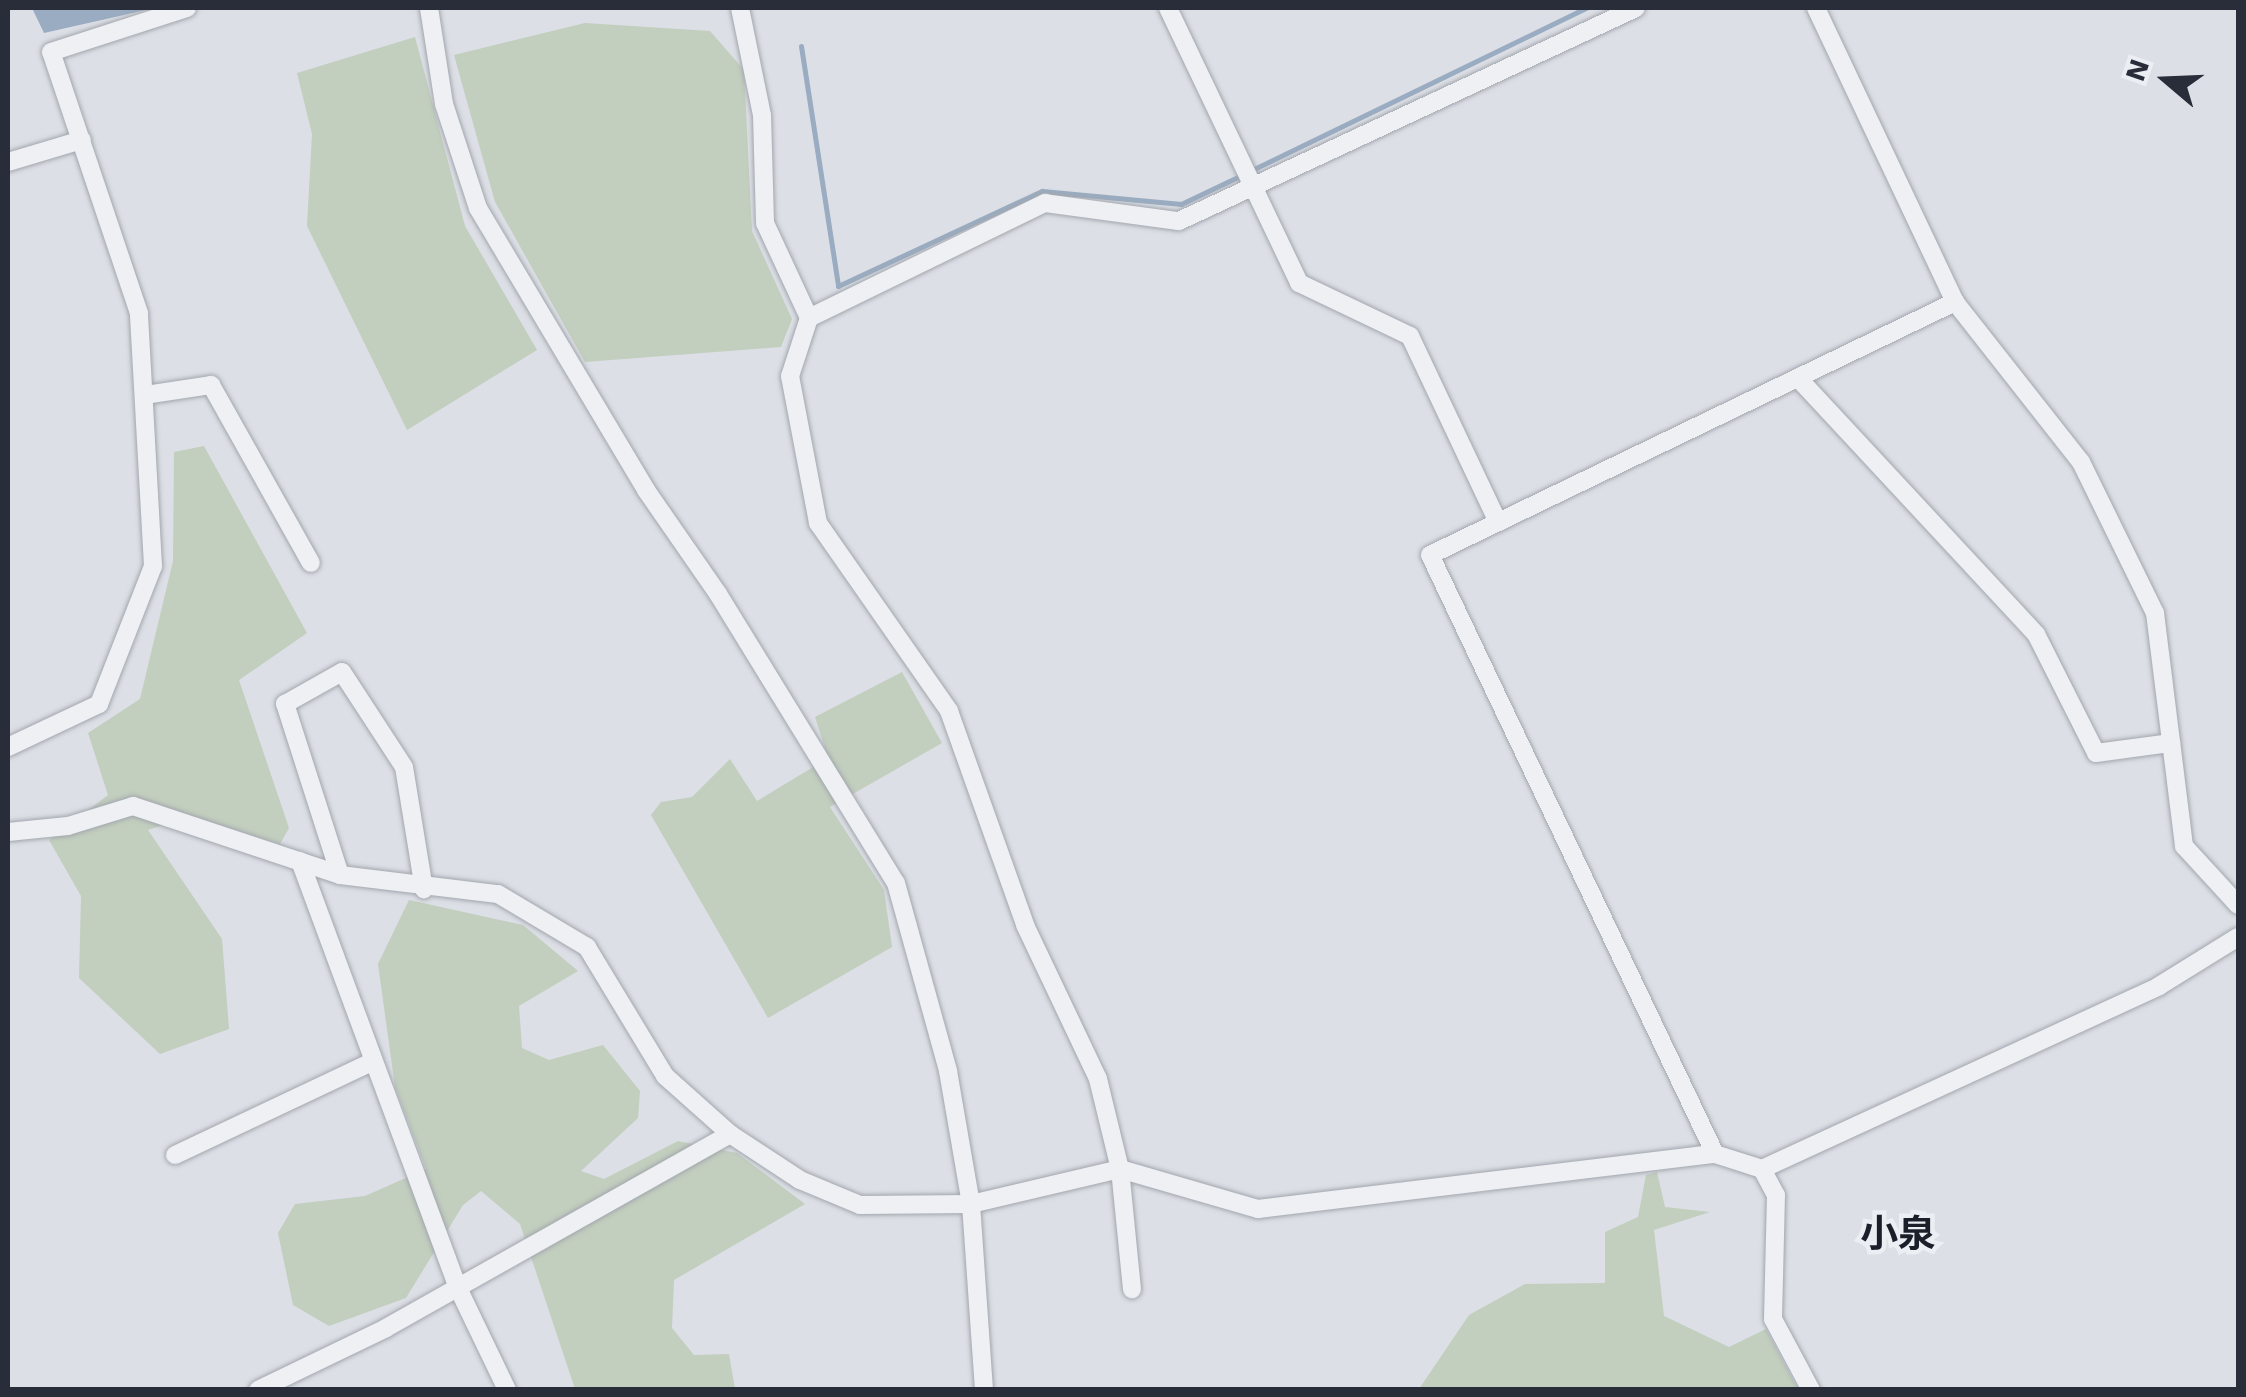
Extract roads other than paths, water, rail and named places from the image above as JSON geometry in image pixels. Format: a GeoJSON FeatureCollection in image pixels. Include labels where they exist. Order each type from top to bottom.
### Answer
{"type":"FeatureCollection","features":[{"type":"Feature","properties":{"kind":"street"},"geometry":{"type":"LineString","coordinates":[[8,747],[100,704],[153,566],[139,313],[51,52],[187,8]]}},
{"type":"Feature","properties":{"kind":"street"},"geometry":{"type":"LineString","coordinates":[[429,8],[444,104],[478,208],[646,490],[718,594],[896,883],[948,1071],[971,1204],[984,1390]]}},
{"type":"Feature","properties":{"kind":"street"},"geometry":{"type":"LineString","coordinates":[[740,8],[762,115],[765,223],[809,318],[790,376],[818,523],[949,711],[1025,925],[1098,1078],[1120,1169],[1132,1289]]}},
{"type":"Feature","properties":{"kind":"street"},"geometry":{"type":"LineString","coordinates":[[1168,8],[1299,283],[1410,336],[1498,522]]}},
{"type":"Feature","properties":{"kind":"street"},"geometry":{"type":"LineString","coordinates":[[809,318],[1044,203],[1178,221],[1636,8]]}},
{"type":"Feature","properties":{"kind":"street"},"geometry":{"type":"LineString","coordinates":[[1816,8],[1955,302],[2082,462],[2154,613],[2184,846],[2238,905]]}},
{"type":"Feature","properties":{"kind":"street"},"geometry":{"type":"LineString","coordinates":[[8,162],[82,140]]}},
{"type":"Feature","properties":{"kind":"street"},"geometry":{"type":"LineString","coordinates":[[1715,1154],[1430,555],[1955,302]]}},
{"type":"Feature","properties":{"kind":"street"},"geometry":{"type":"LineString","coordinates":[[1798,378],[2036,634],[2096,752],[2171,742]]}},
{"type":"Feature","properties":{"kind":"street"},"geometry":{"type":"LineString","coordinates":[[146,395],[211,384],[310,562]]}},
{"type":"Feature","properties":{"kind":"street"},"geometry":{"type":"LineString","coordinates":[[340,875],[286,704],[342,672],[404,766],[424,889]]}},
{"type":"Feature","properties":{"kind":"street"},"geometry":{"type":"LineString","coordinates":[[8,832],[68,826],[134,806],[340,875],[424,889],[498,894],[587,946],[665,1076],[730,1134],[800,1180],[860,1206],[971,1204],[1120,1169],[1258,1210],[1715,1154],[1762,1170],[1776,1195],[1773,1319],[1811,1390]]}},
{"type":"Feature","properties":{"kind":"street"},"geometry":{"type":"LineString","coordinates":[[300,861],[370,1063],[458,1288],[507,1390]]}},
{"type":"Feature","properties":{"kind":"street"},"geometry":{"type":"LineString","coordinates":[[1762,1170],[2159,986],[2238,937]]}},
{"type":"Feature","properties":{"kind":"street"},"geometry":{"type":"LineString","coordinates":[[175,1155],[370,1063]]}},
{"type":"Feature","properties":{"kind":"street"},"geometry":{"type":"LineString","coordinates":[[258,1390],[458,1288],[730,1134]]}},
{"type":"Feature","properties":{"kind":"water"},"geometry":{"type":"Polygon","coordinates":[[[32,8],[155,8],[44,33],[32,8]]]}},
{"type":"Feature","properties":{"kind":"waterway"},"geometry":{"type":"LineString","coordinates":[[1252,170],[1586,8]]}},
{"type":"Feature","properties":{"kind":"waterway"},"geometry":{"type":"LineString","coordinates":[[801,46],[838,286],[1042,191],[1181,204],[1242,175]]}},
{"type":"Feature","properties":{"kind":"district","name":"小泉"},"geometry":{"type":"Point","coordinates":[1898,1235]}}]}
